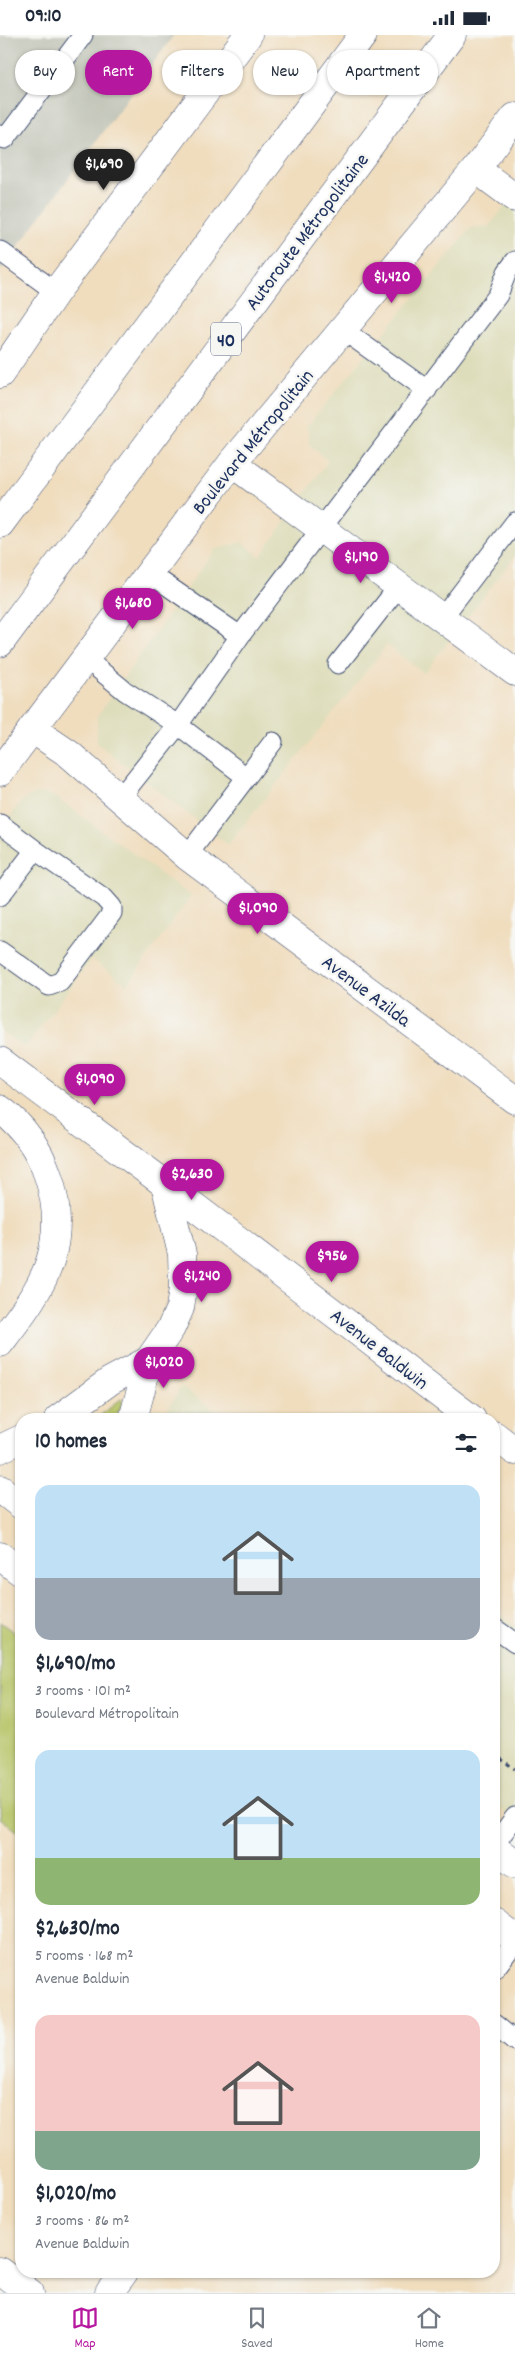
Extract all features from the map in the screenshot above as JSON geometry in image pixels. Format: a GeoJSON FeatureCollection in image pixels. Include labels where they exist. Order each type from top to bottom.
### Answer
{"type":"FeatureCollection","features":[{"type":"Feature","properties":{"kind":"main road"},"geometry":{"type":"LineString","coordinates":[[0,374],[56,292],[248,35]]}},
{"type":"Feature","properties":{"kind":"main road"},"geometry":{"type":"LineString","coordinates":[[316,98],[350,35]]}},
{"type":"Feature","properties":{"kind":"main road"},"geometry":{"type":"LineString","coordinates":[[0,524],[363,35]]}},
{"type":"Feature","properties":{"kind":"main road","name":"Autoroute Métropolitaine"},"geometry":{"type":"LineString","coordinates":[[0,643],[452,35]]}},
{"type":"Feature","properties":{"kind":"main road","name":"Boulevard Métropolitain"},"geometry":{"type":"LineString","coordinates":[[0,772],[232,463],[476,169],[515,117]]}},
{"type":"Feature","properties":{"kind":"main road"},"geometry":{"type":"LineString","coordinates":[[476,169],[515,198]]}},
{"type":"Feature","properties":{"kind":"main road"},"geometry":{"type":"LineString","coordinates":[[232,463],[515,672]]}},
{"type":"Feature","properties":{"kind":"main road","name":"Avenue Azilda"},"geometry":{"type":"LineString","coordinates":[[32,729],[69,755],[187,856],[515,1100]]}},
{"type":"Feature","properties":{"kind":"main road","name":"Avenue Baldwin"},"geometry":{"type":"LineString","coordinates":[[0,1061],[165,1184],[464,1413]]}},
{"type":"Feature","properties":{"kind":"main road"},"geometry":{"type":"LineString","coordinates":[[0,1109],[25,1133],[40,1156],[49,1178],[55,1203],[56,1229],[51,1258],[43,1279],[0,1343]]}},
{"type":"Feature","properties":{"kind":"main road"},"geometry":{"type":"LineString","coordinates":[[135,1413],[150,1360],[171,1328],[180,1308],[183,1288],[182,1254],[165,1184]]}},
{"type":"Feature","properties":{"kind":"main road"},"geometry":{"type":"LineString","coordinates":[[66,1413],[110,1381],[150,1360]]}},
{"type":"Feature","properties":{"kind":"main road"},"geometry":{"type":"LineString","coordinates":[[500,1440],[515,1451]]}},
{"type":"Feature","properties":{"kind":"main road"},"geometry":{"type":"LineString","coordinates":[[0,1449],[15,1442]]}},
{"type":"Feature","properties":{"kind":"main road"},"geometry":{"type":"LineString","coordinates":[[0,1489],[15,1500]]}},
{"type":"Feature","properties":{"kind":"main road"},"geometry":{"type":"LineString","coordinates":[[0,1556],[15,1567]]}},
{"type":"Feature","properties":{"kind":"main road"},"geometry":{"type":"LineString","coordinates":[[500,1852],[515,1864]]}},
{"type":"Feature","properties":{"kind":"main road"},"geometry":{"type":"LineString","coordinates":[[500,1928],[515,1941]]}},
{"type":"Feature","properties":{"kind":"main road"},"geometry":{"type":"LineString","coordinates":[[0,2271],[30,2293]]}},
{"type":"Feature","properties":{"kind":"main road"},"geometry":{"type":"LineString","coordinates":[[109,2293],[120,2278]]}},
{"type":"Feature","properties":{"kind":"lane"},"geometry":{"type":"LineString","coordinates":[[0,135],[5,139],[83,35]]}},
{"type":"Feature","properties":{"kind":"lane"},"geometry":{"type":"LineString","coordinates":[[0,251],[56,292]]}},
{"type":"Feature","properties":{"kind":"lane"},"geometry":{"type":"LineString","coordinates":[[120,798],[178,725],[240,636],[509,283],[515,261]]}},
{"type":"Feature","properties":{"kind":"lane"},"geometry":{"type":"LineString","coordinates":[[343,330],[427,390]]}},
{"type":"Feature","properties":{"kind":"lane"},"geometry":{"type":"LineString","coordinates":[[442,618],[515,522]]}},
{"type":"Feature","properties":{"kind":"lane"},"geometry":{"type":"LineString","coordinates":[[149,573],[240,636]]}},
{"type":"Feature","properties":{"kind":"lane"},"geometry":{"type":"LineString","coordinates":[[338,664],[399,586]]}},
{"type":"Feature","properties":{"kind":"lane"},"geometry":{"type":"LineString","coordinates":[[85,658],[125,691],[178,725],[246,777]]}},
{"type":"Feature","properties":{"kind":"lane"},"geometry":{"type":"LineString","coordinates":[[187,856],[273,742]]}},
{"type":"Feature","properties":{"kind":"lane"},"geometry":{"type":"LineString","coordinates":[[0,824],[104,898],[112,907],[112,913],[60,981],[49,986],[0,951]]}},
{"type":"Feature","properties":{"kind":"lane"},"geometry":{"type":"LineString","coordinates":[[0,896],[35,850]]}},
{"type":"Feature","properties":{"kind":"lane"},"geometry":{"type":"LineString","coordinates":[[500,1632],[515,1643]]}},
{"type":"Feature","properties":{"kind":"lane"},"geometry":{"type":"LineString","coordinates":[[500,1838],[515,1817]]}},
{"type":"Feature","properties":{"kind":"lane"},"geometry":{"type":"LineString","coordinates":[[500,1962],[515,1941]]}},
{"type":"Feature","properties":{"kind":"lane"},"geometry":{"type":"LineString","coordinates":[[500,2030],[515,2041]]}},
{"type":"Feature","properties":{"kind":"path"},"geometry":{"type":"LineString","coordinates":[[500,1758],[515,1769]]}},
{"type":"Feature","properties":{"kind":"shaded area"},"geometry":{"type":"Polygon","coordinates":[[[0,35],[174,35],[152,65],[152,50],[85,50],[85,95],[130,95],[0,271],[0,35]]]}},
{"type":"Feature","properties":{"kind":"shaded area"},"geometry":{"type":"Polygon","coordinates":[[[515,194],[515,556],[424,673],[387,645],[228,845],[97,743],[97,716],[214,550],[242,542],[260,557],[328,461],[310,446],[307,426],[472,227],[488,227],[515,194]]]}},
{"type":"Feature","properties":{"kind":"shaded area"},"geometry":{"type":"Polygon","coordinates":[[[43,793],[54,796],[191,896],[127,985],[92,959],[25,1048],[0,1030],[0,831],[21,802],[29,796],[43,793]]]}},
{"type":"Feature","properties":{"kind":"shaded area"},"geometry":{"type":"Polygon","coordinates":[[[181,1386],[218,1413],[165,1413],[181,1386]]]}},
{"type":"Feature","properties":{"kind":"shaded area"},"geometry":{"type":"Polygon","coordinates":[[[500,1615],[515,1626],[515,1820],[500,1809],[500,1615]]]}},
{"type":"Feature","properties":{"kind":"green space"},"geometry":{"type":"Polygon","coordinates":[[[121,1399],[123,1401],[118,1413],[104,1413],[121,1399]]]}},
{"type":"Feature","properties":{"kind":"green space"},"geometry":{"type":"Polygon","coordinates":[[[0,1622],[15,1633],[15,1829],[0,1818],[0,1622]]]}}]}
